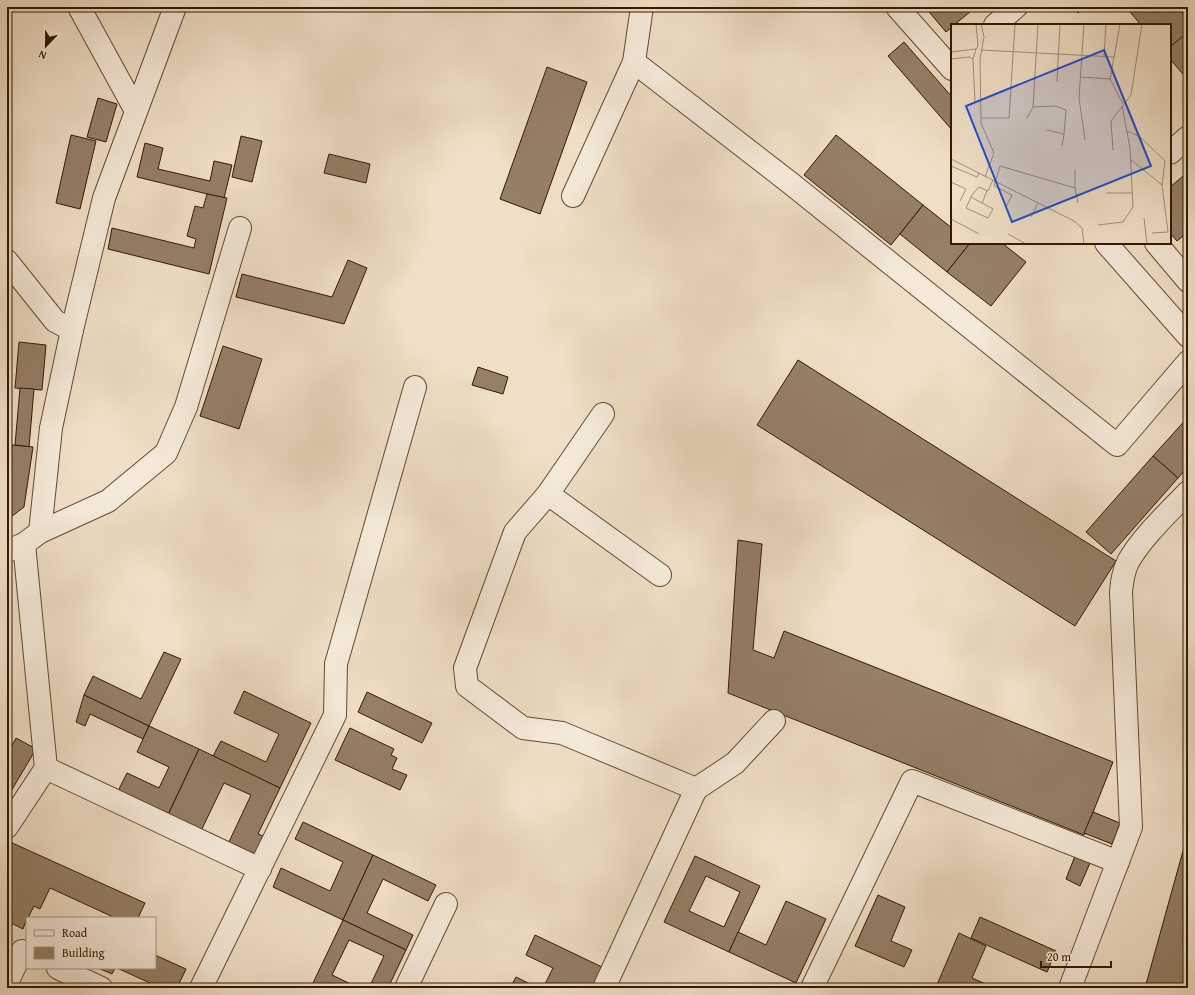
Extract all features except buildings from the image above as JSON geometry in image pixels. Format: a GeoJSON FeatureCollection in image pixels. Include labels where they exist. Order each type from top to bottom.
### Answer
{"type":"FeatureCollection","features":[{"type":"Feature","properties":{"kind":"street"},"geometry":{"type":"LineString","coordinates":[[79,7],[136,111]]}},
{"type":"Feature","properties":{"kind":"street"},"geometry":{"type":"LineString","coordinates":[[7,827],[46,768],[24,542],[72,330],[104,198],[175,7]]}},
{"type":"Feature","properties":{"kind":"street"},"geometry":{"type":"LineString","coordinates":[[572,196],[634,62],[642,7]]}},
{"type":"Feature","properties":{"kind":"street"},"geometry":{"type":"LineString","coordinates":[[897,7],[951,66]]}},
{"type":"Feature","properties":{"kind":"street"},"geometry":{"type":"LineString","coordinates":[[997,24],[1016,7]]}},
{"type":"Feature","properties":{"kind":"street"},"geometry":{"type":"LineString","coordinates":[[634,62],[789,182],[1117,445],[1188,362]]}},
{"type":"Feature","properties":{"kind":"street"},"geometry":{"type":"LineString","coordinates":[[1171,152],[1188,137]]}},
{"type":"Feature","properties":{"kind":"street"},"geometry":{"type":"LineString","coordinates":[[24,542],[108,501],[166,453],[186,407],[240,228]]}},
{"type":"Feature","properties":{"kind":"street"},"geometry":{"type":"LineString","coordinates":[[1107,244],[1188,336]]}},
{"type":"Feature","properties":{"kind":"street"},"geometry":{"type":"LineString","coordinates":[[1157,244],[1188,281]]}},
{"type":"Feature","properties":{"kind":"street"},"geometry":{"type":"LineString","coordinates":[[7,262],[55,321],[72,330]]}},
{"type":"Feature","properties":{"kind":"street"},"geometry":{"type":"LineString","coordinates":[[201,988],[335,715],[336,664],[415,388]]}},
{"type":"Feature","properties":{"kind":"street"},"geometry":{"type":"LineString","coordinates":[[603,414],[548,494],[515,532],[465,668],[467,686],[523,728],[562,733],[696,789]]}},
{"type":"Feature","properties":{"kind":"street"},"geometry":{"type":"LineString","coordinates":[[1070,988],[1131,827],[1122,599],[1123,576],[1128,562],[1141,542],[1188,492]]}},
{"type":"Feature","properties":{"kind":"street"},"geometry":{"type":"LineString","coordinates":[[548,494],[660,575]]}},
{"type":"Feature","properties":{"kind":"street"},"geometry":{"type":"LineString","coordinates":[[604,988],[696,789],[735,763],[774,721]]}},
{"type":"Feature","properties":{"kind":"street"},"geometry":{"type":"LineString","coordinates":[[46,768],[260,869]]}},
{"type":"Feature","properties":{"kind":"street"},"geometry":{"type":"LineString","coordinates":[[812,988],[912,781],[1118,862]]}},
{"type":"Feature","properties":{"kind":"street"},"geometry":{"type":"LineString","coordinates":[[406,988],[446,904]]}},
{"type":"Feature","properties":{"kind":"street"},"geometry":{"type":"LineString","coordinates":[[7,983],[19,949]]}},
{"type":"Feature","properties":{"kind":"street"},"geometry":{"type":"LineString","coordinates":[[60,969],[101,988]]}}]}
